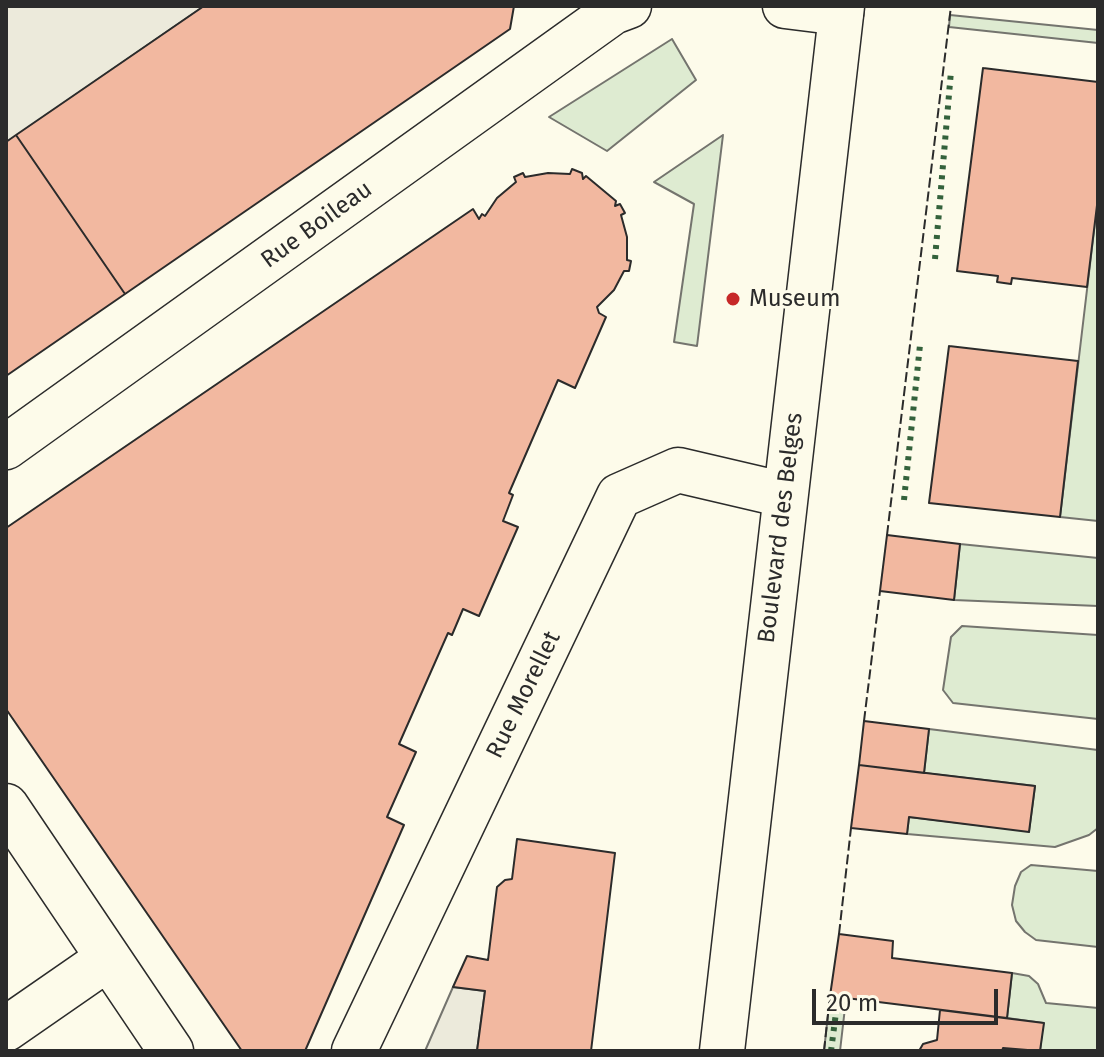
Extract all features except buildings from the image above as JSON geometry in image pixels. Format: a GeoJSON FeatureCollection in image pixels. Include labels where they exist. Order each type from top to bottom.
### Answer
{"type":"FeatureCollection","features":[{"type":"Feature","properties":{"kind":"street"},"geometry":{"type":"LineString","coordinates":[[785,6],[842,10]]}},
{"type":"Feature","properties":{"kind":"street","name":"Rue Boileau"},"geometry":{"type":"LineString","coordinates":[[6,447],[617,8]]}},
{"type":"Feature","properties":{"kind":"street","name":"Boulevard des Belges"},"geometry":{"type":"LineString","coordinates":[[722,1051],[842,10]]}},
{"type":"Feature","properties":{"kind":"street","name":"Rue Morellet"},"geometry":{"type":"LineString","coordinates":[[354,1051],[619,496],[678,470],[785,495]]}},
{"type":"Feature","properties":{"kind":"street"},"geometry":{"type":"LineString","coordinates":[[6,806],[171,1051]]}},
{"type":"Feature","properties":{"kind":"street"},"geometry":{"type":"LineString","coordinates":[[6,1029],[107,959]]}},
{"type":"Feature","properties":{"kind":"green space"},"geometry":{"type":"Polygon","coordinates":[[[950,15],[1098,30],[1098,43],[949,27],[950,15]]]}},
{"type":"Feature","properties":{"kind":"green space"},"geometry":{"type":"Polygon","coordinates":[[[672,39],[696,80],[607,151],[549,117],[672,39]]]}},
{"type":"Feature","properties":{"kind":"green space"},"geometry":{"type":"Polygon","coordinates":[[[723,135],[697,346],[674,342],[694,204],[654,182],[723,135]]]}},
{"type":"Feature","properties":{"kind":"green space"},"geometry":{"type":"Polygon","coordinates":[[[1098,197],[1098,521],[1060,517],[1098,197]]]}},
{"type":"Feature","properties":{"kind":"green space"},"geometry":{"type":"Polygon","coordinates":[[[960,544],[1098,558],[1098,606],[954,600],[960,544]]]}},
{"type":"Feature","properties":{"kind":"green space"},"geometry":{"type":"Polygon","coordinates":[[[962,626],[1098,635],[1098,719],[953,703],[943,690],[951,637],[962,626]]]}},
{"type":"Feature","properties":{"kind":"green space"},"geometry":{"type":"Polygon","coordinates":[[[929,729],[1098,750],[1098,828],[1089,835],[1055,847],[907,834],[909,817],[1029,831],[1035,786],[924,773],[929,729]]]}},
{"type":"Feature","properties":{"kind":"green space"},"geometry":{"type":"Polygon","coordinates":[[[1031,865],[1098,871],[1098,947],[1036,940],[1016,921],[1012,905],[1015,886],[1021,872],[1031,865]]]}},
{"type":"Feature","properties":{"kind":"green space"},"geometry":{"type":"Polygon","coordinates":[[[1012,973],[1029,976],[1038,984],[1046,1003],[1098,1008],[1098,1051],[1040,1051],[1043,1023],[1007,1018],[1012,973]]]}},
{"type":"Feature","properties":{"kind":"green space"},"geometry":{"type":"Polygon","coordinates":[[[830,996],[846,999],[840,1051],[824,1051],[830,996]]]}},
{"type":"Feature","properties":{"kind":"shaded area"},"geometry":{"type":"Polygon","coordinates":[[[6,6],[204,6],[6,143],[6,6]]]}},
{"type":"Feature","properties":{"kind":"shaded area"},"geometry":{"type":"Polygon","coordinates":[[[453,987],[485,991],[477,1051],[425,1051],[453,987]]]}},
{"type":"Feature","properties":{"kind":"hedge"},"geometry":{"type":"LineString","coordinates":[[935,259],[951,71]]}},
{"type":"Feature","properties":{"kind":"hedge"},"geometry":{"type":"LineString","coordinates":[[904,500],[920,345]]}},
{"type":"Feature","properties":{"kind":"hedge"},"geometry":{"type":"LineString","coordinates":[[831,1051],[838,997]]}},
{"type":"Feature","properties":{"kind":"fence"},"geometry":{"type":"LineString","coordinates":[[887,535],[951,6]]}},
{"type":"Feature","properties":{"kind":"fence"},"geometry":{"type":"LineString","coordinates":[[864,721],[880,591]]}},
{"type":"Feature","properties":{"kind":"fence"},"geometry":{"type":"LineString","coordinates":[[839,934],[851,828]]}},
{"type":"Feature","properties":{"kind":"fence"},"geometry":{"type":"LineString","coordinates":[[824,1051],[830,996]]}},
{"type":"Feature","properties":{"kind":"place","name":"Museum"},"geometry":{"type":"Point","coordinates":[733,299]}}]}
